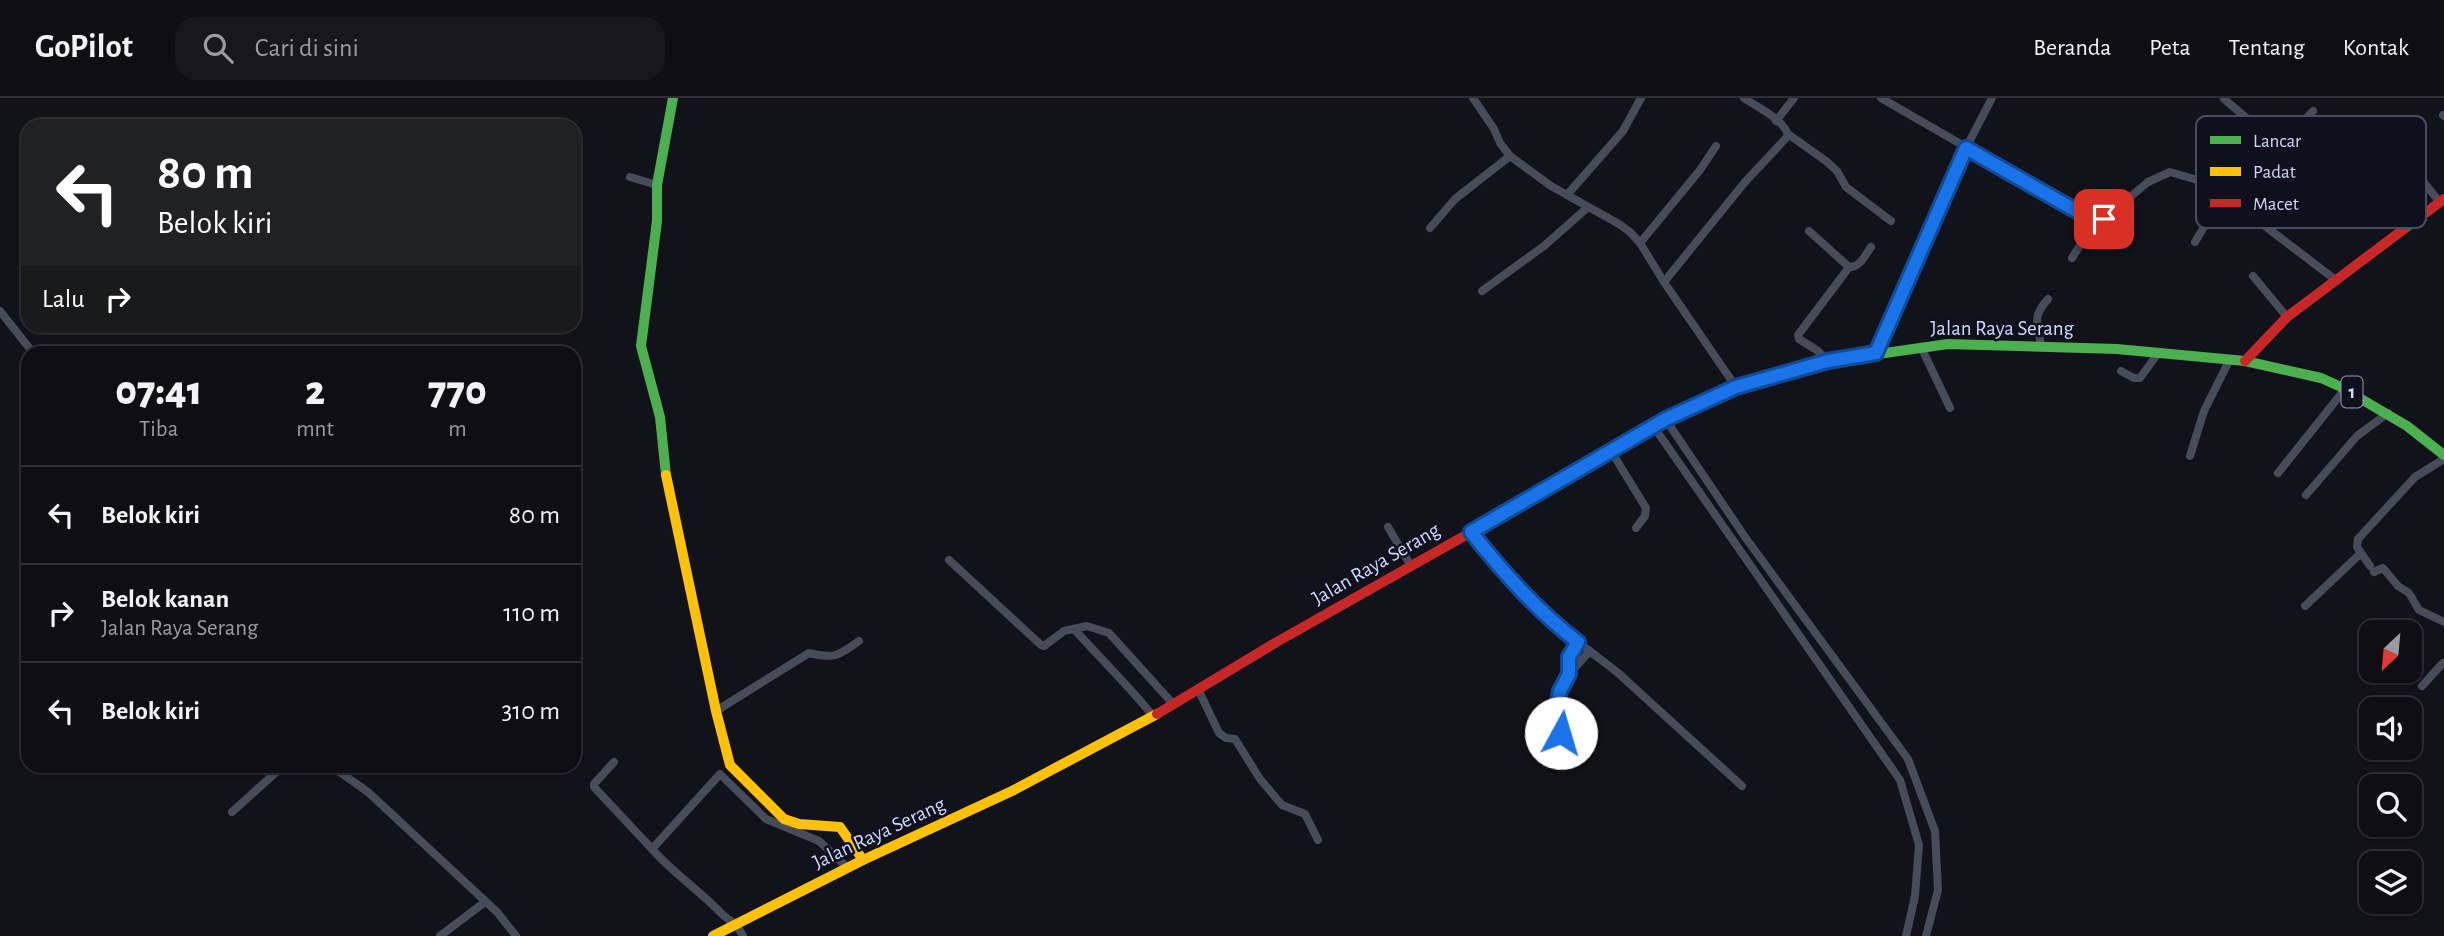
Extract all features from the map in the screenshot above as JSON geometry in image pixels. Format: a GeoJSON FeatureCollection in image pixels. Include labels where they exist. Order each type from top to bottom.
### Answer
{"type":"FeatureCollection","features":[{"type":"Feature","properties":{"kind":"main road"},"geometry":{"type":"LineString","coordinates":[[673,98],[657,185],[657,221],[641,346],[660,417],[665,469],[716,711],[729,751],[730,765],[758,796],[784,820],[799,824],[840,827],[863,860]]}},
{"type":"Feature","properties":{"kind":"main road"},"geometry":{"type":"LineString","coordinates":[[2426,213],[2442,201]]}},
{"type":"Feature","properties":{"kind":"main road"},"geometry":{"type":"LineString","coordinates":[[2245,361],[2287,317],[2407,228]]}},
{"type":"Feature","properties":{"kind":"main road","name":"Jalan Raya Serang"},"geometry":{"type":"LineString","coordinates":[[713,936],[863,860],[1012,792],[1174,705],[1275,643],[1666,419],[1736,387],[1828,361],[1948,344],[2041,345],[2159,352],[2245,361],[2321,378],[2345,389],[2407,426],[2444,457]]}},
{"type":"Feature","properties":{"kind":"street"},"geometry":{"type":"LineString","coordinates":[[1474,98],[1510,156],[1587,208],[1619,224],[1640,243],[1736,387]]}},
{"type":"Feature","properties":{"kind":"street"},"geometry":{"type":"LineString","coordinates":[[1567,195],[1623,131],[1641,98]]}},
{"type":"Feature","properties":{"kind":"street"},"geometry":{"type":"LineString","coordinates":[[1744,98],[1826,161],[1846,187],[1891,221]]}},
{"type":"Feature","properties":{"kind":"street"},"geometry":{"type":"LineString","coordinates":[[1776,121],[1794,98]]}},
{"type":"Feature","properties":{"kind":"street"},"geometry":{"type":"LineString","coordinates":[[1881,98],[2096,220],[2104,219],[2148,181],[2170,172],[2196,180]]}},
{"type":"Feature","properties":{"kind":"street"},"geometry":{"type":"LineString","coordinates":[[1876,353],[1966,148],[1992,98]]}},
{"type":"Feature","properties":{"kind":"street"},"geometry":{"type":"LineString","coordinates":[[2224,99],[2244,116]]}},
{"type":"Feature","properties":{"kind":"street"},"geometry":{"type":"LineString","coordinates":[[2308,116],[2314,110]]}},
{"type":"Feature","properties":{"kind":"street"},"geometry":{"type":"LineString","coordinates":[[1664,282],[1745,182],[1788,134]]}},
{"type":"Feature","properties":{"kind":"street"},"geometry":{"type":"LineString","coordinates":[[1640,243],[1700,170],[1716,146]]}},
{"type":"Feature","properties":{"kind":"street"},"geometry":{"type":"LineString","coordinates":[[1430,228],[1455,199],[1510,156]]}},
{"type":"Feature","properties":{"kind":"street"},"geometry":{"type":"LineString","coordinates":[[630,177],[657,185]]}},
{"type":"Feature","properties":{"kind":"street"},"geometry":{"type":"LineString","coordinates":[[2426,183],[2442,201]]}},
{"type":"Feature","properties":{"kind":"street"},"geometry":{"type":"LineString","coordinates":[[1482,291],[1544,246],[1587,208]]}},
{"type":"Feature","properties":{"kind":"street"},"geometry":{"type":"LineString","coordinates":[[2072,258],[2096,220]]}},
{"type":"Feature","properties":{"kind":"street"},"geometry":{"type":"LineString","coordinates":[[2195,242],[2203,228]]}},
{"type":"Feature","properties":{"kind":"street"},"geometry":{"type":"LineString","coordinates":[[2267,228],[2337,281]]}},
{"type":"Feature","properties":{"kind":"street"},"geometry":{"type":"LineString","coordinates":[[1810,231],[1849,267],[1859,264],[1871,247]]}},
{"type":"Feature","properties":{"kind":"street"},"geometry":{"type":"LineString","coordinates":[[1828,361],[1799,339],[1798,335],[1849,267]]}},
{"type":"Feature","properties":{"kind":"street"},"geometry":{"type":"LineString","coordinates":[[2253,276],[2287,317]]}},
{"type":"Feature","properties":{"kind":"street"},"geometry":{"type":"LineString","coordinates":[[2041,345],[2036,318],[2048,299]]}},
{"type":"Feature","properties":{"kind":"street"},"geometry":{"type":"LineString","coordinates":[[0,311],[28,346]]}},
{"type":"Feature","properties":{"kind":"street"},"geometry":{"type":"LineString","coordinates":[[1921,347],[1950,408]]}},
{"type":"Feature","properties":{"kind":"street"},"geometry":{"type":"LineString","coordinates":[[2121,371],[2134,378],[2140,377],[2159,352]]}},
{"type":"Feature","properties":{"kind":"street"},"geometry":{"type":"LineString","coordinates":[[2190,456],[2204,411],[2230,359]]}},
{"type":"Feature","properties":{"kind":"street"},"geometry":{"type":"LineString","coordinates":[[2278,473],[2345,389]]}},
{"type":"Feature","properties":{"kind":"street"},"geometry":{"type":"LineString","coordinates":[[2306,495],[2357,436],[2388,413]]}},
{"type":"Feature","properties":{"kind":"street"},"geometry":{"type":"LineString","coordinates":[[1666,419],[1745,537],[1908,759],[1935,831],[1938,890],[1926,936]]}},
{"type":"Feature","properties":{"kind":"street"},"geometry":{"type":"LineString","coordinates":[[1654,427],[1900,780],[1919,845],[1915,896],[1906,936]]}},
{"type":"Feature","properties":{"kind":"street"},"geometry":{"type":"LineString","coordinates":[[1611,452],[1646,508],[1645,516],[1636,528]]}},
{"type":"Feature","properties":{"kind":"street"},"geometry":{"type":"LineString","coordinates":[[2444,457],[2415,478],[2385,512],[2365,529],[2358,539],[2357,547],[2372,569],[2383,568],[2398,586],[2409,593],[2420,610],[2444,622]]}},
{"type":"Feature","properties":{"kind":"street"},"geometry":{"type":"LineString","coordinates":[[1388,527],[1411,566]]}},
{"type":"Feature","properties":{"kind":"street"},"geometry":{"type":"LineString","coordinates":[[1471,532],[1490,557],[1549,620],[1618,672],[1742,786]]}},
{"type":"Feature","properties":{"kind":"street"},"geometry":{"type":"LineString","coordinates":[[2305,606],[2360,554]]}},
{"type":"Feature","properties":{"kind":"street"},"geometry":{"type":"LineString","coordinates":[[949,560],[994,600],[1036,643],[1044,646],[1065,631],[1087,626],[1109,633],[1174,705]]}},
{"type":"Feature","properties":{"kind":"street"},"geometry":{"type":"LineString","coordinates":[[1074,629],[1127,684],[1153,716]]}},
{"type":"Feature","properties":{"kind":"street"},"geometry":{"type":"LineString","coordinates":[[716,711],[809,653],[829,658],[837,657],[859,641]]}},
{"type":"Feature","properties":{"kind":"street"},"geometry":{"type":"LineString","coordinates":[[1569,674],[1569,657],[1578,642]]}},
{"type":"Feature","properties":{"kind":"street"},"geometry":{"type":"LineString","coordinates":[[1561,733],[1574,732],[1575,729],[1564,719],[1558,701],[1560,691],[1569,674],[1590,651]]}},
{"type":"Feature","properties":{"kind":"street"},"geometry":{"type":"LineString","coordinates":[[2422,686],[2444,663]]}},
{"type":"Feature","properties":{"kind":"street"},"geometry":{"type":"LineString","coordinates":[[1199,691],[1219,733],[1237,742],[1260,779],[1282,805],[1305,814],[1318,840]]}},
{"type":"Feature","properties":{"kind":"street"},"geometry":{"type":"LineString","coordinates":[[1869,736],[1884,727]]}},
{"type":"Feature","properties":{"kind":"street"},"geometry":{"type":"LineString","coordinates":[[614,762],[594,787],[668,868],[736,923],[743,936]]}},
{"type":"Feature","properties":{"kind":"street"},"geometry":{"type":"LineString","coordinates":[[232,812],[275,773]]}},
{"type":"Feature","properties":{"kind":"street"},"geometry":{"type":"LineString","coordinates":[[341,773],[368,792],[497,912],[516,936]]}},
{"type":"Feature","properties":{"kind":"street"},"geometry":{"type":"LineString","coordinates":[[652,849],[720,774],[766,819],[819,841],[848,869]]}},
{"type":"Feature","properties":{"kind":"street"},"geometry":{"type":"LineString","coordinates":[[440,936],[485,902]]}},
{"type":"Feature","properties":{"kind":"traffic: fast"},"geometry":{"type":"LineString","coordinates":[[666,475],[660,417],[641,346],[657,221],[657,185],[673,98]]}},
{"type":"Feature","properties":{"kind":"traffic: fast"},"geometry":{"type":"LineString","coordinates":[[1850,358],[1948,344],[2117,349],[2245,361],[2321,378],[2339,386],[2407,426],[2444,455]]}},
{"type":"Feature","properties":{"kind":"traffic: slow"},"geometry":{"type":"LineString","coordinates":[[1535,496],[1686,411],[1765,378],[1806,366],[1850,358]]}},
{"type":"Feature","properties":{"kind":"traffic: slow"},"geometry":{"type":"LineString","coordinates":[[666,475],[730,765],[784,819],[799,824],[840,827],[863,860]]}},
{"type":"Feature","properties":{"kind":"traffic: slow"},"geometry":{"type":"LineString","coordinates":[[713,936],[863,860],[1012,791],[1157,714]]}},
{"type":"Feature","properties":{"kind":"traffic: jam"},"geometry":{"type":"LineString","coordinates":[[2426,213],[2444,199]]}},
{"type":"Feature","properties":{"kind":"traffic: jam"},"geometry":{"type":"LineString","coordinates":[[2245,361],[2287,317],[2405,228]]}},
{"type":"Feature","properties":{"kind":"traffic: jam"},"geometry":{"type":"LineString","coordinates":[[1157,714],[1275,643],[1535,496]]}},
{"type":"Feature","properties":{"kind":"route"},"geometry":{"type":"LineString","coordinates":[[1561,733],[1571,733],[1575,729],[1564,719],[1558,701],[1569,674],[1569,657],[1578,642],[1549,620],[1490,557],[1471,532],[1666,419],[1736,387],[1828,361],[1876,353],[1966,148],[2087,217],[2104,219]]}}]}
